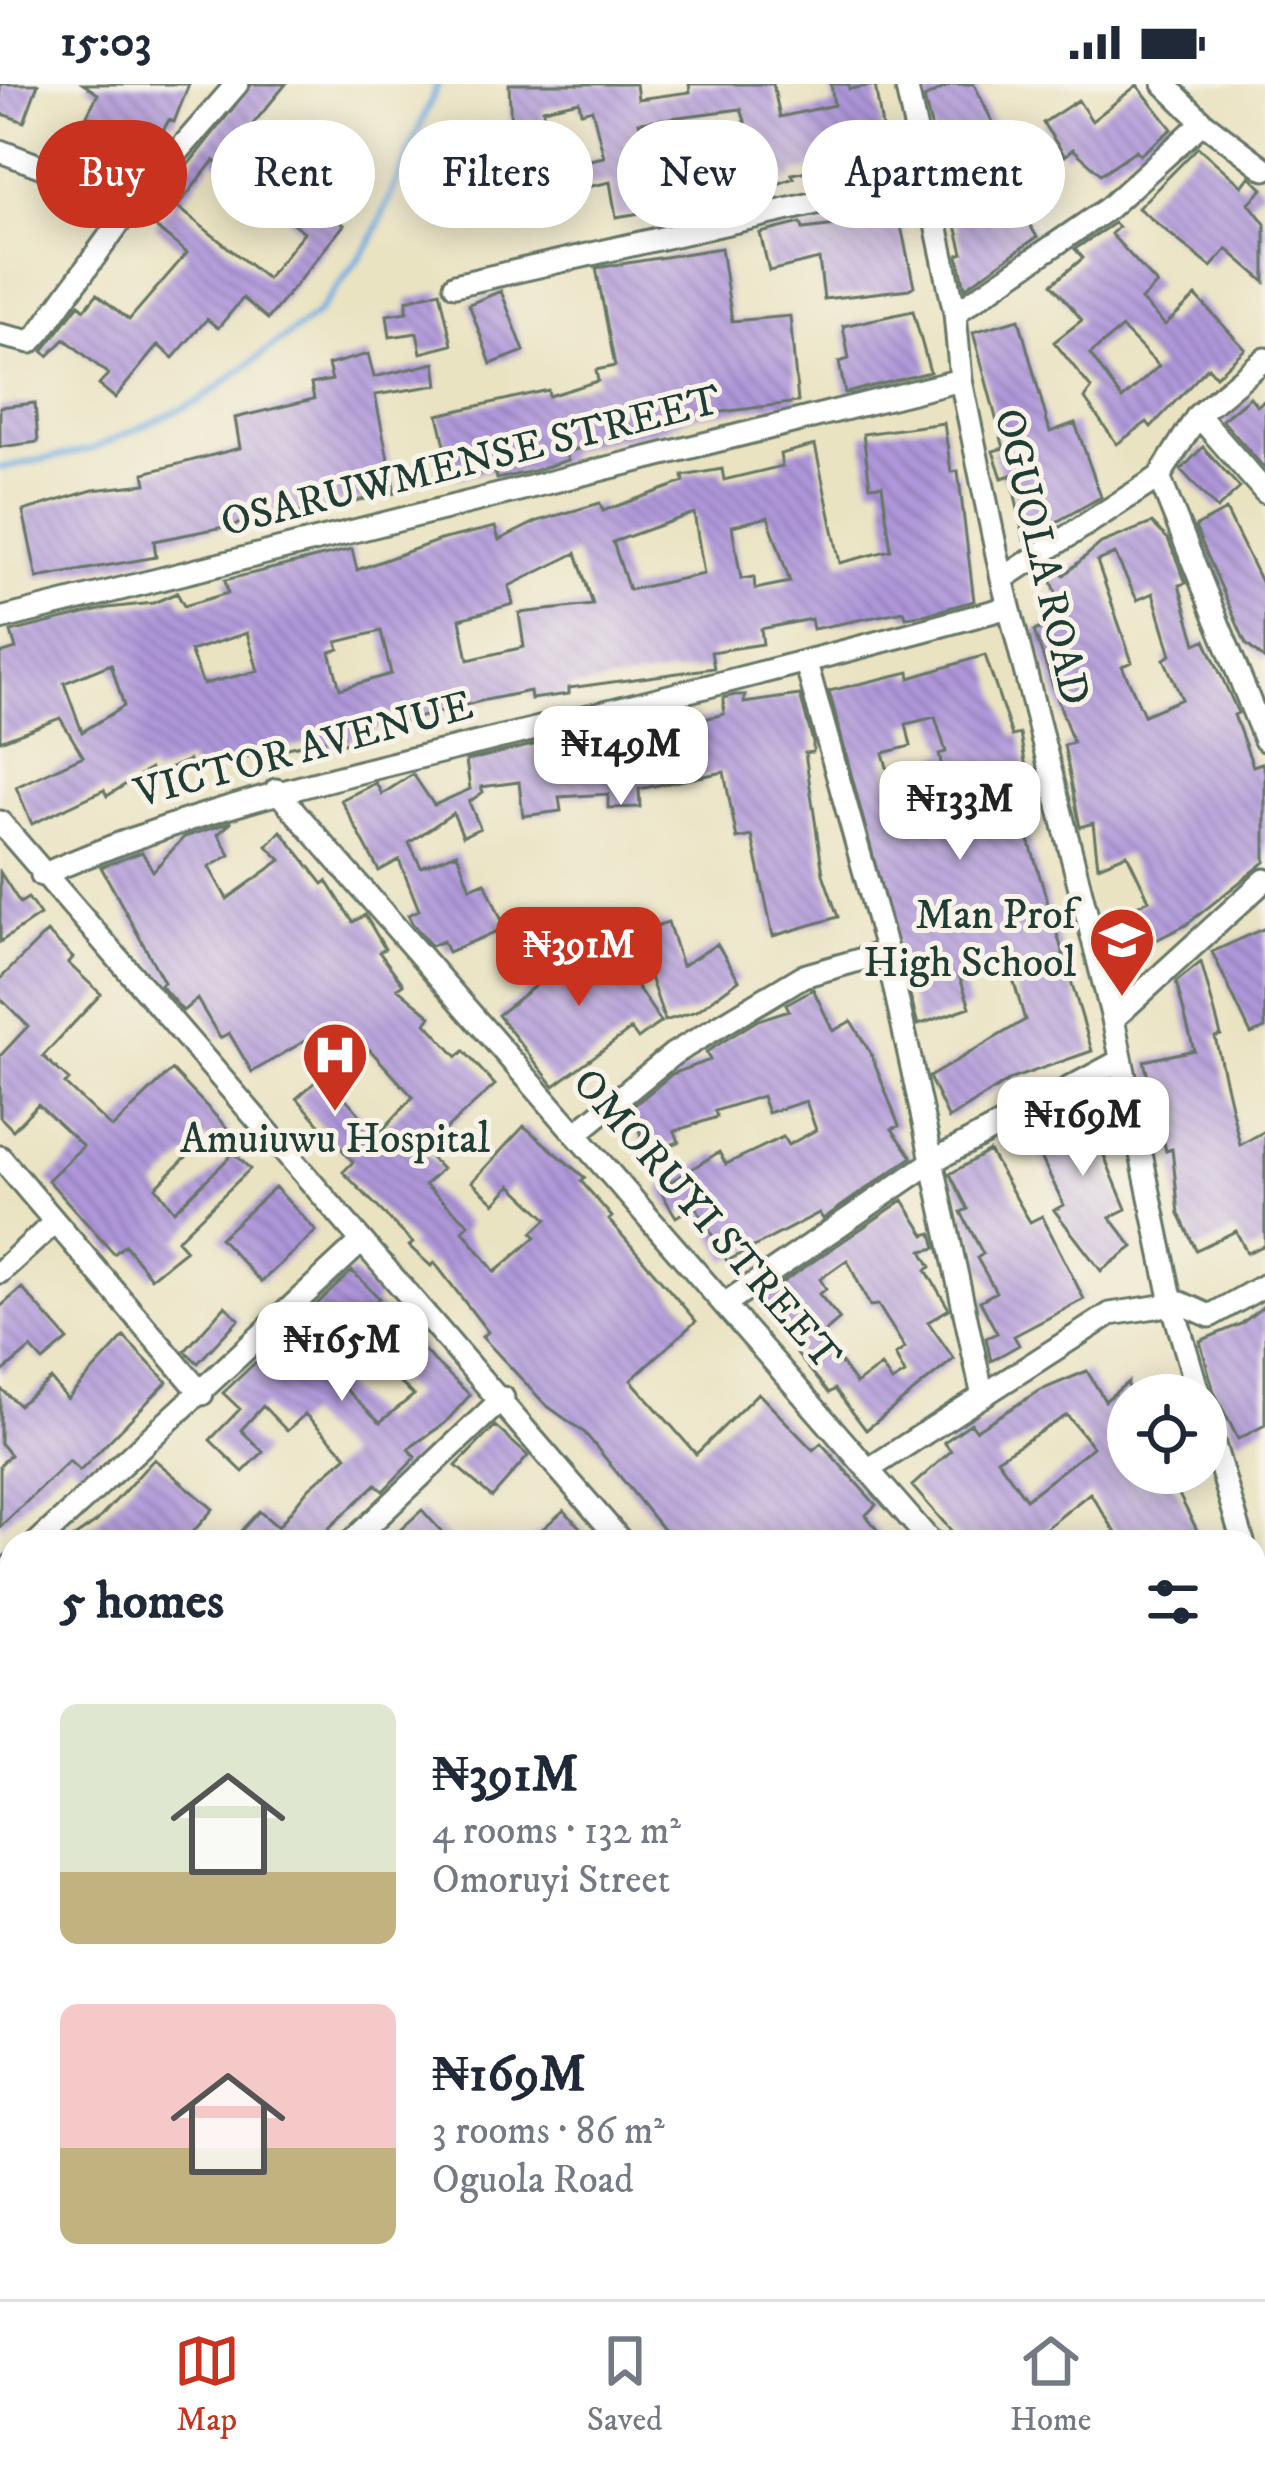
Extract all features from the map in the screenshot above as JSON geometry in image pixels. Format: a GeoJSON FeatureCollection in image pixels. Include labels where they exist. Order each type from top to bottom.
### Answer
{"type":"FeatureCollection","features":[{"type":"Feature","properties":{"kind":"street"},"geometry":{"type":"LineString","coordinates":[[187,141],[237,84]]}},
{"type":"Feature","properties":{"kind":"street","name":"OGUOLA ROAD"},"geometry":{"type":"LineString","coordinates":[[906,84],[912,120]]}},
{"type":"Feature","properties":{"kind":"street"},"geometry":{"type":"LineString","coordinates":[[1164,84],[1203,122],[1263,162]]}},
{"type":"Feature","properties":{"kind":"street"},"geometry":{"type":"LineString","coordinates":[[955,313],[1107,209],[1203,122]]}},
{"type":"Feature","properties":{"kind":"street"},"geometry":{"type":"LineString","coordinates":[[0,151],[36,165]]}},
{"type":"Feature","properties":{"kind":"street"},"geometry":{"type":"LineString","coordinates":[[455,285],[802,206]]}},
{"type":"Feature","properties":{"kind":"street"},"geometry":{"type":"LineString","coordinates":[[0,335],[31,342],[115,228]]}},
{"type":"Feature","properties":{"kind":"street","name":"OGUOLA ROAD"},"geometry":{"type":"LineString","coordinates":[[934,228],[955,313],[961,380],[1002,579],[1113,1019],[1147,1165],[1172,1304],[1193,1374]]}},
{"type":"Feature","properties":{"kind":"street"},"geometry":{"type":"LineString","coordinates":[[1002,579],[1159,478],[1198,415],[1265,359]]}},
{"type":"Feature","properties":{"kind":"street","name":"OSARUWMENSE STREET"},"geometry":{"type":"LineString","coordinates":[[0,619],[961,380]]}},
{"type":"Feature","properties":{"kind":"street"},"geometry":{"type":"LineString","coordinates":[[1198,415],[1265,492]]}},
{"type":"Feature","properties":{"kind":"street"},"geometry":{"type":"LineString","coordinates":[[1159,478],[1265,740]]}},
{"type":"Feature","properties":{"kind":"street","name":"VICTOR AVENUE"},"geometry":{"type":"LineString","coordinates":[[42,874],[139,832],[276,790],[806,663],[1009,608]]}},
{"type":"Feature","properties":{"kind":"street"},"geometry":{"type":"LineString","coordinates":[[806,663],[887,952],[982,1392]]}},
{"type":"Feature","properties":{"kind":"street","name":"OMORUYI STREET"},"geometry":{"type":"LineString","coordinates":[[276,790],[922,1530]]}},
{"type":"Feature","properties":{"kind":"street"},"geometry":{"type":"LineString","coordinates":[[0,823],[359,1244],[503,1398],[612,1530]]}},
{"type":"Feature","properties":{"kind":"street"},"geometry":{"type":"LineString","coordinates":[[1113,1019],[1265,880]]}},
{"type":"Feature","properties":{"kind":"street"},"geometry":{"type":"LineString","coordinates":[[578,1132],[673,1054],[803,976],[887,952]]}},
{"type":"Feature","properties":{"kind":"street"},"geometry":{"type":"LineString","coordinates":[[726,1303],[933,1161],[1120,1061]]}},
{"type":"Feature","properties":{"kind":"street"},"geometry":{"type":"LineString","coordinates":[[0,1157],[202,1394]]}},
{"type":"Feature","properties":{"kind":"street"},"geometry":{"type":"LineString","coordinates":[[0,1272],[55,1222]]}},
{"type":"Feature","properties":{"kind":"street"},"geometry":{"type":"LineString","coordinates":[[51,1530],[359,1244]]}},
{"type":"Feature","properties":{"kind":"street"},"geometry":{"type":"LineString","coordinates":[[869,1469],[982,1392],[1110,1314],[1172,1304],[1210,1316],[1265,1285]]}},
{"type":"Feature","properties":{"kind":"street"},"geometry":{"type":"LineString","coordinates":[[364,1530],[503,1398]]}},
{"type":"Feature","properties":{"kind":"street"},"geometry":{"type":"LineString","coordinates":[[1227,1488],[1239,1530]]}},
{"type":"Feature","properties":{"kind":"building"},"geometry":{"type":"Polygon","coordinates":[[[0,84],[38,84],[24,122],[0,113],[0,84]]]}},
{"type":"Feature","properties":{"kind":"building"},"geometry":{"type":"Polygon","coordinates":[[[83,84],[189,84],[175,120],[95,120],[87,115],[98,94],[83,84]]]}},
{"type":"Feature","properties":{"kind":"building"},"geometry":{"type":"Polygon","coordinates":[[[252,84],[286,84],[256,120],[223,120],[252,84]]]}},
{"type":"Feature","properties":{"kind":"building"},"geometry":{"type":"Polygon","coordinates":[[[509,84],[636,84],[638,99],[690,92],[689,84],[773,84],[780,117],[834,105],[831,84],[849,84],[849,89],[875,85],[881,120],[802,120],[802,172],[778,184],[778,120],[745,120],[741,109],[617,120],[617,217],[610,182],[593,186],[593,159],[604,157],[592,109],[581,112],[579,101],[543,109],[544,120],[511,120],[509,84]]]}},
{"type":"Feature","properties":{"kind":"building"},"geometry":{"type":"Polygon","coordinates":[[[952,84],[974,84],[991,120],[930,120],[924,98],[952,84]]]}},
{"type":"Feature","properties":{"kind":"building"},"geometry":{"type":"Polygon","coordinates":[[[1137,85],[1172,129],[1140,155],[1136,150],[1101,174],[1073,149],[1065,156],[1065,120],[1048,120],[1078,100],[1092,121],[1137,85]]]}},
{"type":"Feature","properties":{"kind":"building"},"geometry":{"type":"Polygon","coordinates":[[[211,136],[211,164],[187,194],[187,166],[211,136]]]}},
{"type":"Feature","properties":{"kind":"building"},"geometry":{"type":"Polygon","coordinates":[[[1198,147],[1242,186],[1250,176],[1263,189],[1249,203],[1265,224],[1265,282],[1227,249],[1211,267],[1138,208],[1198,147]]]}},
{"type":"Feature","properties":{"kind":"building"},"geometry":{"type":"Polygon","coordinates":[[[187,214],[267,279],[304,232],[299,228],[342,228],[268,319],[243,298],[218,328],[207,319],[173,358],[158,345],[115,398],[99,385],[108,374],[65,339],[48,356],[43,351],[79,304],[85,309],[97,294],[129,320],[187,253],[156,228],[187,228],[187,214]]]}},
{"type":"Feature","properties":{"kind":"building"},"geometry":{"type":"Polygon","coordinates":[[[801,223],[803,229],[901,228],[914,286],[824,299],[819,259],[769,271],[760,233],[801,223]]]}},
{"type":"Feature","properties":{"kind":"building"},"geometry":{"type":"Polygon","coordinates":[[[1114,223],[1118,227],[1111,234],[1157,284],[1141,300],[1165,325],[1196,296],[1245,349],[1216,376],[1208,367],[1151,427],[1147,422],[1117,444],[1085,399],[1091,388],[1054,342],[1082,320],[1052,284],[1083,258],[1075,249],[1114,223]],[[1122,328],[1090,354],[1122,399],[1159,366],[1122,328]]]}},
{"type":"Feature","properties":{"kind":"building"},"geometry":{"type":"Polygon","coordinates":[[[957,228],[1032,228],[1037,237],[965,288],[958,255],[963,253],[957,228]]]}},
{"type":"Feature","properties":{"kind":"building"},"geometry":{"type":"Polygon","coordinates":[[[721,248],[732,321],[790,316],[798,402],[692,416],[658,431],[597,442],[566,453],[568,460],[533,471],[497,479],[494,469],[453,479],[438,415],[548,390],[549,396],[598,381],[596,370],[615,366],[596,268],[721,248]]]}},
{"type":"Feature","properties":{"kind":"building"},"geometry":{"type":"Polygon","coordinates":[[[440,291],[452,345],[421,353],[417,333],[390,337],[387,315],[407,312],[407,300],[440,291]]]}},
{"type":"Feature","properties":{"kind":"building"},"geometry":{"type":"Polygon","coordinates":[[[501,291],[524,351],[491,364],[469,304],[501,291]]]}},
{"type":"Feature","properties":{"kind":"building"},"geometry":{"type":"Polygon","coordinates":[[[913,311],[930,372],[845,393],[839,362],[849,359],[843,326],[913,311]]]}},
{"type":"Feature","properties":{"kind":"building"},"geometry":{"type":"Polygon","coordinates":[[[1019,319],[1050,432],[1075,423],[1101,497],[1024,540],[1011,475],[1002,478],[993,451],[1004,448],[973,332],[1019,319]]]}},
{"type":"Feature","properties":{"kind":"building"},"geometry":{"type":"Polygon","coordinates":[[[368,354],[374,377],[435,363],[438,385],[375,395],[395,493],[154,541],[156,557],[37,578],[23,511],[93,490],[146,484],[144,473],[240,448],[235,418],[314,399],[311,384],[332,380],[328,365],[368,354]]]}},
{"type":"Feature","properties":{"kind":"building"},"geometry":{"type":"Polygon","coordinates":[[[1250,397],[1257,406],[1265,400],[1265,469],[1222,420],[1250,397]]]}},
{"type":"Feature","properties":{"kind":"building"},"geometry":{"type":"Polygon","coordinates":[[[35,403],[38,442],[0,447],[0,407],[35,403]]]}},
{"type":"Feature","properties":{"kind":"building"},"geometry":{"type":"Polygon","coordinates":[[[944,423],[951,472],[958,471],[974,601],[906,617],[904,611],[813,629],[811,619],[761,629],[763,644],[711,652],[714,668],[569,688],[569,694],[531,699],[530,691],[481,701],[353,735],[354,740],[326,748],[324,740],[191,769],[189,760],[153,776],[150,769],[107,796],[104,790],[32,824],[16,787],[83,756],[60,718],[0,741],[0,654],[16,649],[11,632],[108,608],[153,603],[177,593],[184,606],[228,593],[225,580],[352,549],[357,570],[440,540],[495,527],[499,540],[538,521],[600,503],[603,511],[684,482],[683,476],[722,469],[724,480],[782,466],[780,454],[815,445],[840,563],[891,550],[882,485],[870,486],[863,434],[944,423]],[[694,513],[613,542],[629,590],[704,574],[694,513]],[[768,517],[732,526],[741,579],[754,577],[755,589],[790,582],[768,517]],[[576,553],[509,586],[513,604],[460,619],[468,660],[524,647],[519,613],[593,605],[576,553]],[[381,631],[337,642],[339,649],[330,652],[340,689],[391,674],[381,631]],[[247,633],[190,651],[203,684],[258,671],[247,633]],[[111,664],[64,683],[82,732],[124,706],[111,664]]]}},
{"type":"Feature","properties":{"kind":"building"},"geometry":{"type":"Polygon","coordinates":[[[1203,447],[1240,488],[1217,509],[1181,470],[1203,447]]]}},
{"type":"Feature","properties":{"kind":"building"},"geometry":{"type":"Polygon","coordinates":[[[1226,510],[1265,590],[1265,660],[1246,644],[1195,527],[1226,510]]]}},
{"type":"Feature","properties":{"kind":"building"},"geometry":{"type":"Polygon","coordinates":[[[1152,523],[1168,539],[1186,583],[1179,585],[1196,644],[1205,640],[1238,713],[1234,715],[1253,766],[1262,763],[1265,771],[1265,862],[1186,925],[1130,953],[1112,918],[1149,900],[1127,854],[1098,866],[1093,823],[1080,827],[1064,745],[1073,743],[1034,631],[1066,619],[1047,568],[1053,564],[1064,575],[1101,543],[1152,523]],[[1115,554],[1097,561],[1132,662],[1122,666],[1144,715],[1182,699],[1164,659],[1171,655],[1153,593],[1137,600],[1115,554]]]}},
{"type":"Feature","properties":{"kind":"building"},"geometry":{"type":"Polygon","coordinates":[[[985,655],[1012,736],[1020,734],[1035,817],[1023,820],[1092,1051],[1011,1079],[949,1119],[929,1077],[1025,1020],[1011,972],[994,977],[992,966],[959,975],[970,1007],[918,1025],[829,691],[909,672],[910,678],[985,655]],[[935,717],[906,724],[911,746],[883,753],[899,811],[952,811],[939,754],[946,752],[935,717]]]}},
{"type":"Feature","properties":{"kind":"building"},"geometry":{"type":"Polygon","coordinates":[[[745,695],[744,703],[800,695],[813,742],[813,752],[805,753],[823,874],[838,917],[773,936],[752,836],[737,839],[724,772],[639,789],[640,807],[608,808],[608,794],[559,797],[561,811],[523,816],[519,782],[481,787],[483,792],[469,802],[480,828],[463,836],[453,813],[409,843],[421,867],[457,853],[470,888],[485,882],[505,928],[448,952],[443,941],[431,946],[412,923],[408,915],[419,910],[399,860],[379,871],[341,800],[376,783],[382,794],[413,774],[434,805],[470,789],[466,761],[575,735],[689,723],[724,714],[724,698],[745,695]]]}},
{"type":"Feature","properties":{"kind":"building"},"geometry":{"type":"Polygon","coordinates":[[[232,822],[218,834],[230,855],[209,867],[227,899],[281,860],[267,846],[281,831],[323,884],[327,881],[353,922],[365,915],[385,949],[379,952],[403,984],[397,988],[431,1016],[426,1023],[457,1057],[464,1051],[495,1085],[423,1150],[442,1169],[425,1185],[469,1224],[463,1231],[495,1272],[536,1237],[532,1233],[547,1219],[511,1185],[495,1203],[472,1182],[524,1126],[585,1178],[581,1181],[612,1217],[609,1220],[696,1321],[631,1380],[696,1454],[758,1393],[813,1450],[821,1443],[876,1505],[866,1515],[877,1530],[663,1530],[585,1433],[546,1405],[482,1337],[488,1332],[434,1262],[431,1266],[409,1246],[413,1243],[343,1172],[353,1162],[297,1098],[324,1074],[378,1135],[413,1097],[370,1050],[363,1057],[339,1031],[330,1037],[325,1029],[252,1072],[229,1033],[220,1038],[197,999],[183,1011],[160,985],[164,982],[101,867],[142,852],[153,871],[184,837],[232,822]]]}},
{"type":"Feature","properties":{"kind":"building"},"geometry":{"type":"Polygon","coordinates":[[[0,872],[20,903],[28,898],[40,915],[0,942],[0,872]]]}},
{"type":"Feature","properties":{"kind":"building"},"geometry":{"type":"Polygon","coordinates":[[[668,922],[682,966],[717,944],[739,980],[697,1011],[665,1021],[635,933],[668,922]]]}},
{"type":"Feature","properties":{"kind":"building"},"geometry":{"type":"Polygon","coordinates":[[[595,925],[661,1022],[638,1039],[631,1029],[554,1086],[498,1015],[569,959],[563,951],[595,925]]]}},
{"type":"Feature","properties":{"kind":"building"},"geometry":{"type":"Polygon","coordinates":[[[1265,928],[1265,1028],[1251,1034],[1212,952],[1265,928]]]}},
{"type":"Feature","properties":{"kind":"building"},"geometry":{"type":"Polygon","coordinates":[[[47,932],[73,958],[68,963],[101,994],[43,1056],[69,1080],[65,1084],[112,1128],[172,1070],[229,1130],[212,1145],[206,1137],[156,1187],[174,1211],[234,1153],[250,1169],[177,1240],[186,1250],[151,1278],[125,1245],[114,1254],[48,1180],[83,1146],[38,1104],[13,1130],[0,1117],[0,1056],[28,1026],[0,998],[0,979],[47,932]]]}},
{"type":"Feature","properties":{"kind":"building"},"geometry":{"type":"Polygon","coordinates":[[[1201,962],[1221,1035],[1215,1037],[1240,1145],[1265,1131],[1265,1245],[1247,1253],[1236,1231],[1196,1250],[1179,1214],[1172,1149],[1166,1151],[1144,1061],[1194,1050],[1176,982],[1201,962]]]}},
{"type":"Feature","properties":{"kind":"building"},"geometry":{"type":"Polygon","coordinates":[[[813,989],[833,1031],[851,1021],[871,1054],[899,1126],[892,1129],[912,1157],[823,1219],[819,1213],[727,1261],[695,1205],[676,1217],[659,1189],[719,1152],[726,1164],[783,1137],[788,1145],[816,1130],[806,1101],[768,1113],[762,1096],[715,1111],[717,1117],[675,1131],[679,1142],[646,1153],[632,1107],[672,1074],[710,1060],[706,1052],[758,1020],[789,1010],[786,1004],[813,989]]]}},
{"type":"Feature","properties":{"kind":"building"},"geometry":{"type":"Polygon","coordinates":[[[1095,1093],[1106,1124],[1093,1129],[1126,1209],[1110,1217],[1133,1247],[1101,1271],[1054,1210],[1064,1205],[1027,1128],[1095,1093]]]}},
{"type":"Feature","properties":{"kind":"building"},"geometry":{"type":"Polygon","coordinates":[[[989,1151],[1030,1222],[1042,1216],[1084,1299],[1014,1336],[1019,1345],[991,1361],[986,1338],[997,1333],[980,1301],[996,1292],[977,1258],[983,1254],[961,1212],[968,1209],[950,1174],[989,1151]]]}},
{"type":"Feature","properties":{"kind":"building"},"geometry":{"type":"Polygon","coordinates":[[[275,1187],[316,1231],[261,1282],[220,1238],[275,1187]]]}},
{"type":"Feature","properties":{"kind":"building"},"geometry":{"type":"Polygon","coordinates":[[[903,1200],[925,1235],[932,1233],[936,1248],[922,1251],[931,1267],[926,1270],[949,1309],[928,1322],[954,1359],[866,1430],[835,1389],[829,1393],[758,1299],[903,1200]],[[847,1260],[820,1279],[826,1289],[819,1294],[840,1319],[821,1335],[856,1384],[881,1366],[892,1382],[905,1374],[895,1355],[905,1348],[878,1305],[870,1306],[847,1260]]]}},
{"type":"Feature","properties":{"kind":"building"},"geometry":{"type":"Polygon","coordinates":[[[352,1271],[379,1298],[374,1303],[470,1395],[445,1423],[408,1449],[416,1457],[383,1491],[376,1484],[327,1530],[242,1530],[259,1511],[278,1527],[309,1488],[347,1456],[305,1414],[287,1431],[263,1406],[241,1430],[263,1452],[243,1472],[210,1440],[240,1409],[223,1393],[352,1271]],[[341,1331],[315,1360],[380,1422],[414,1395],[341,1331]]]}},
{"type":"Feature","properties":{"kind":"building"},"geometry":{"type":"Polygon","coordinates":[[[22,1288],[68,1340],[43,1361],[31,1348],[0,1374],[0,1307],[22,1288]]]}},
{"type":"Feature","properties":{"kind":"building"},"geometry":{"type":"Polygon","coordinates":[[[1265,1305],[1265,1425],[1238,1439],[1227,1417],[1227,1374],[1209,1374],[1200,1341],[1241,1324],[1265,1305]]]}},
{"type":"Feature","properties":{"kind":"building"},"geometry":{"type":"Polygon","coordinates":[[[225,1306],[239,1319],[198,1363],[185,1351],[225,1306]]]}},
{"type":"Feature","properties":{"kind":"building"},"geometry":{"type":"Polygon","coordinates":[[[124,1337],[167,1382],[80,1471],[69,1461],[0,1527],[0,1465],[10,1455],[0,1443],[0,1388],[19,1405],[51,1379],[67,1399],[124,1337]]]}},
{"type":"Feature","properties":{"kind":"building"},"geometry":{"type":"Polygon","coordinates":[[[1087,1371],[1107,1399],[1107,1494],[1179,1494],[1197,1530],[1114,1530],[1090,1493],[1044,1530],[950,1530],[912,1486],[951,1451],[944,1442],[971,1423],[976,1430],[1041,1390],[1087,1371]],[[1067,1415],[997,1459],[1026,1499],[1093,1447],[1067,1415]]]}},
{"type":"Feature","properties":{"kind":"building"},"geometry":{"type":"Polygon","coordinates":[[[495,1426],[528,1456],[492,1497],[456,1466],[495,1426]]]}},
{"type":"Feature","properties":{"kind":"building"},"geometry":{"type":"Polygon","coordinates":[[[154,1459],[213,1509],[195,1530],[84,1530],[154,1459]]]}},
{"type":"Feature","properties":{"kind":"building"},"geometry":{"type":"Polygon","coordinates":[[[422,1510],[440,1530],[400,1530],[422,1510]]]}},
{"type":"Feature","properties":{"kind":"building"},"geometry":{"type":"Polygon","coordinates":[[[564,1510],[582,1530],[542,1530],[564,1510]]]}},
{"type":"Feature","properties":{"kind":"waterway"},"geometry":{"type":"LineString","coordinates":[[0,468],[90,450],[199,401],[317,314],[370,244],[438,84]]}},
{"type":"Feature","properties":{"kind":"place","name":"Man Prof High School"},"geometry":{"type":"Point","coordinates":[1122,999]}},
{"type":"Feature","properties":{"kind":"place","name":"Amuiuwu Hospital"},"geometry":{"type":"Point","coordinates":[335,1114]}}]}
